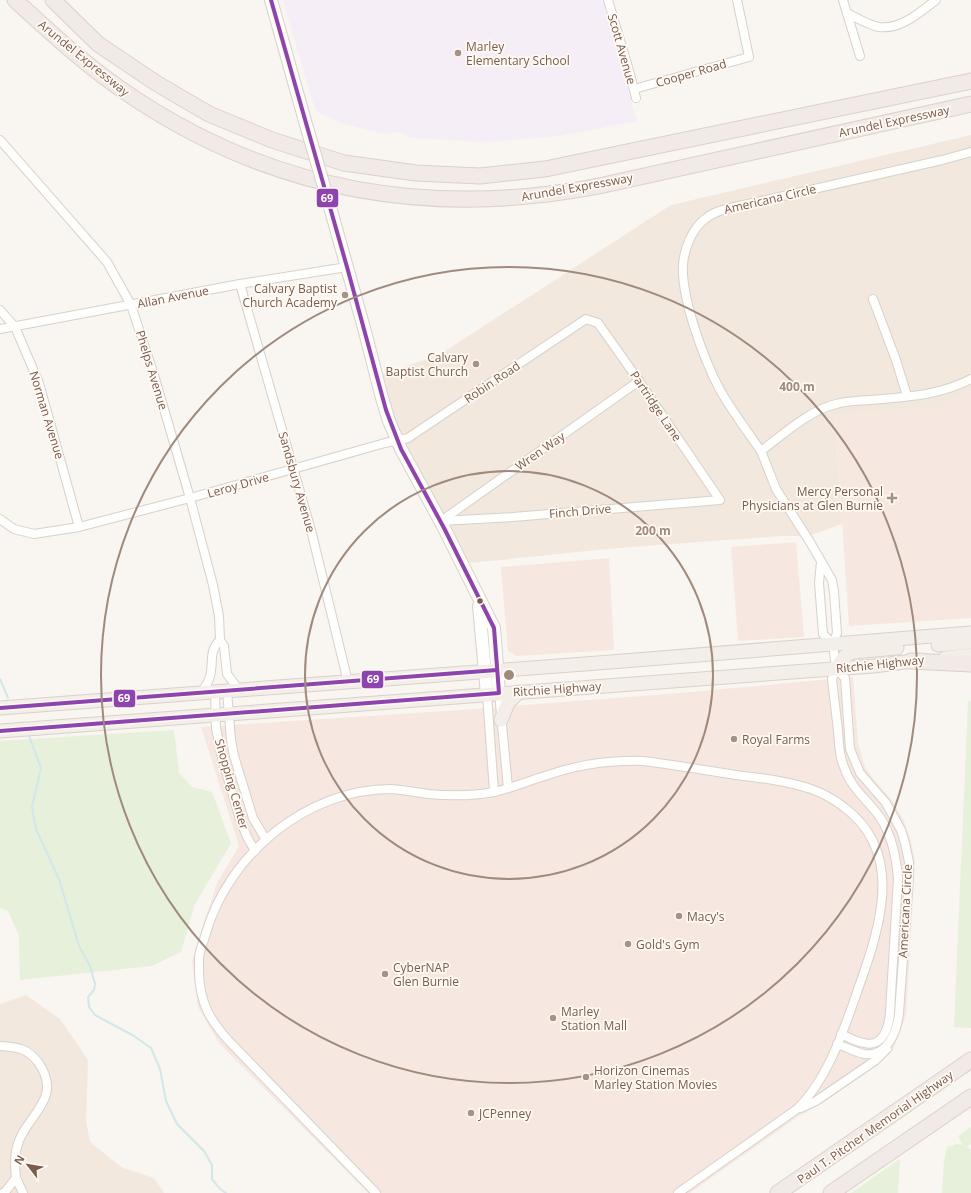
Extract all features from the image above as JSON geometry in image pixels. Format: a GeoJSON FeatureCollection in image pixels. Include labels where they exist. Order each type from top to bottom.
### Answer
{"type":"FeatureCollection","features":[{"type":"Feature","properties":{"kind":"highway","name":"Arundel Expressway"},"geometry":{"type":"LineString","coordinates":[[15,0],[66,47],[109,81],[156,112],[201,138],[244,157],[287,172],[340,186],[408,197],[473,199],[511,198],[556,194],[599,186],[971,104]]}},
{"type":"Feature","properties":{"kind":"highway","name":"Arundel Expressway"},"geometry":{"type":"LineString","coordinates":[[53,0],[98,44],[156,83],[209,114],[272,140],[344,163],[416,173],[480,176],[545,169],[971,81]]}},
{"type":"Feature","properties":{"kind":"highway"},"geometry":{"type":"LineString","coordinates":[[911,661],[971,664]]}},
{"type":"Feature","properties":{"kind":"highway"},"geometry":{"type":"LineString","coordinates":[[910,1103],[971,1051]]}},
{"type":"Feature","properties":{"kind":"highway","name":"Paul T. Pitcher Memorial Highway"},"geometry":{"type":"LineString","coordinates":[[778,1193],[971,1060]]}},
{"type":"Feature","properties":{"kind":"highway"},"geometry":{"type":"LineString","coordinates":[[831,1193],[971,1097]]}},
{"type":"Feature","properties":{"kind":"main road"},"geometry":{"type":"LineString","coordinates":[[271,0],[347,267],[382,398],[397,440],[478,597],[491,671],[493,694]]}},
{"type":"Feature","properties":{"kind":"main road"},"geometry":{"type":"LineString","coordinates":[[836,669],[845,656],[853,652],[970,635]]}},
{"type":"Feature","properties":{"kind":"main road","name":"Ritchie Highway"},"geometry":{"type":"LineString","coordinates":[[0,708],[833,644],[970,635]]}},
{"type":"Feature","properties":{"kind":"main road","name":"Ritchie Highway"},"geometry":{"type":"LineString","coordinates":[[0,731],[836,669],[971,655]]}},
{"type":"Feature","properties":{"kind":"main road"},"geometry":{"type":"LineString","coordinates":[[501,720],[508,703],[519,692]]}},
{"type":"Feature","properties":{"kind":"street","name":"Scott Avenue"},"geometry":{"type":"LineString","coordinates":[[608,0],[636,98]]}},
{"type":"Feature","properties":{"kind":"street","name":"Cooper Road"},"geometry":{"type":"LineString","coordinates":[[634,89],[749,58],[737,0]]}},
{"type":"Feature","properties":{"kind":"street"},"geometry":{"type":"LineString","coordinates":[[843,0],[860,56]]}},
{"type":"Feature","properties":{"kind":"street"},"geometry":{"type":"LineString","coordinates":[[847,13],[873,25],[889,27],[900,24],[911,18],[936,0]]}},
{"type":"Feature","properties":{"kind":"street","name":"Phelps Avenue"},"geometry":{"type":"LineString","coordinates":[[1,142],[107,262],[131,305],[154,375],[190,498],[213,585],[219,616],[220,640],[224,646],[227,691]]}},
{"type":"Feature","properties":{"kind":"street","name":"Americana Circle"},"geometry":{"type":"LineString","coordinates":[[841,1034],[863,1043],[874,1044],[884,1035],[887,1029],[890,1017],[898,878],[894,848],[884,824],[877,813],[851,783],[844,768],[840,753],[832,679],[836,669],[833,644],[837,633],[832,580],[810,542],[776,490],[761,451],[719,388],[701,347],[695,329],[684,284],[683,264],[686,249],[696,228],[705,218],[712,214],[730,208],[942,160],[971,152]]}},
{"type":"Feature","properties":{"kind":"street","name":"Allan Avenue"},"geometry":{"type":"LineString","coordinates":[[0,329],[240,284],[347,267]]}},
{"type":"Feature","properties":{"kind":"street","name":"Sandsbury Avenue"},"geometry":{"type":"LineString","coordinates":[[240,284],[322,574],[348,682]]}},
{"type":"Feature","properties":{"kind":"street"},"geometry":{"type":"LineString","coordinates":[[872,299],[896,360],[907,396]]}},
{"type":"Feature","properties":{"kind":"street","name":"Norman Avenue"},"geometry":{"type":"LineString","coordinates":[[0,310],[15,327],[39,383],[79,527]]}},
{"type":"Feature","properties":{"kind":"street","name":"Robin Road"},"geometry":{"type":"LineString","coordinates":[[397,440],[408,438],[586,319]]}},
{"type":"Feature","properties":{"kind":"street","name":"Partridge Lane"},"geometry":{"type":"LineString","coordinates":[[586,319],[598,323],[720,500]]}},
{"type":"Feature","properties":{"kind":"street"},"geometry":{"type":"LineString","coordinates":[[761,451],[796,425],[827,407],[845,402],[936,393],[971,379]]}},
{"type":"Feature","properties":{"kind":"street","name":"Wren Way"},"geometry":{"type":"LineString","coordinates":[[440,521],[639,381]]}},
{"type":"Feature","properties":{"kind":"street","name":"Leroy Drive"},"geometry":{"type":"LineString","coordinates":[[0,519],[14,529],[34,534],[79,527],[190,498],[397,440]]}},
{"type":"Feature","properties":{"kind":"street","name":"Finch Drive"},"geometry":{"type":"LineString","coordinates":[[440,521],[720,500]]}},
{"type":"Feature","properties":{"kind":"street","name":"Americana Circle"},"geometry":{"type":"LineString","coordinates":[[821,562],[819,583],[823,634],[833,644]]}},
{"type":"Feature","properties":{"kind":"street","name":"Phelps Avenue"},"geometry":{"type":"LineString","coordinates":[[201,693],[210,675],[210,663],[216,644],[220,640]]}},
{"type":"Feature","properties":{"kind":"street","name":"Americana Circle"},"geometry":{"type":"LineString","coordinates":[[836,669],[845,678],[850,749],[854,762],[860,773],[877,791],[894,816],[906,843],[909,862],[909,877],[899,1013],[896,1032]]}},
{"type":"Feature","properties":{"kind":"street","name":"Shopping Center"},"geometry":{"type":"LineString","coordinates":[[227,691],[221,714],[218,742],[240,819],[247,837],[255,851]]}},
{"type":"Feature","properties":{"kind":"street","name":"Shopping Center"},"geometry":{"type":"LineString","coordinates":[[227,691],[221,714],[231,740],[241,780],[253,818],[266,840]]}},
{"type":"Feature","properties":{"kind":"street"},"geometry":{"type":"LineString","coordinates":[[493,694],[501,720],[508,788]]}},
{"type":"Feature","properties":{"kind":"street"},"geometry":{"type":"LineString","coordinates":[[493,694],[494,792]]}},
{"type":"Feature","properties":{"kind":"street"},"geometry":{"type":"LineString","coordinates":[[376,1193],[217,1029],[208,1015],[202,999],[199,958],[209,922],[225,888],[237,870],[255,851],[266,840],[288,823],[316,806],[354,793],[391,790],[451,795],[474,795],[494,792],[572,768],[618,761],[643,761],[796,784],[816,791],[839,803],[860,821],[871,836],[879,856],[882,872],[880,920],[875,939],[841,1034],[821,1080],[807,1099],[797,1109],[678,1193]]}},
{"type":"Feature","properties":{"kind":"street"},"geometry":{"type":"LineString","coordinates":[[837,1044],[864,1054],[871,1054],[878,1052],[884,1047],[896,1032]]}},
{"type":"Feature","properties":{"kind":"street"},"geometry":{"type":"LineString","coordinates":[[797,1109],[816,1101],[876,1060],[890,1045],[896,1032]]}},
{"type":"Feature","properties":{"kind":"street"},"geometry":{"type":"LineString","coordinates":[[0,1046],[22,1048],[33,1056],[40,1065],[46,1080],[47,1094],[40,1109],[24,1131],[17,1147],[15,1164],[16,1178],[23,1193]]}},
{"type":"Feature","properties":{"kind":"street"},"geometry":{"type":"LineString","coordinates":[[3,1193],[16,1178]]}},
{"type":"Feature","properties":{"kind":"shaded area","name":"Marley Elementary School"},"geometry":{"type":"Polygon","coordinates":[[[283,0],[602,0],[637,121],[560,136],[485,142],[411,138],[401,132],[383,134],[341,123],[317,112],[314,106],[283,0]]]}},
{"type":"Feature","properties":{"kind":"shaded area"},"geometry":{"type":"Polygon","coordinates":[[[971,135],[971,391],[939,408],[835,415],[842,524],[808,536],[783,536],[617,548],[470,563],[432,496],[397,426],[382,374],[439,355],[671,205],[971,135]]]}},
{"type":"Feature","properties":{"kind":"shaded area"},"geometry":{"type":"Polygon","coordinates":[[[971,391],[971,618],[849,626],[835,415],[939,408],[971,391]]]}},
{"type":"Feature","properties":{"kind":"shaded area"},"geometry":{"type":"Polygon","coordinates":[[[796,542],[804,637],[738,641],[731,547],[796,542]]]}},
{"type":"Feature","properties":{"kind":"shaded area"},"geometry":{"type":"Polygon","coordinates":[[[609,558],[614,650],[517,656],[508,651],[501,567],[609,558]]]}},
{"type":"Feature","properties":{"kind":"shaded area"},"geometry":{"type":"Polygon","coordinates":[[[853,677],[858,743],[865,767],[874,780],[891,799],[904,821],[911,841],[915,862],[906,1015],[893,1050],[873,1068],[822,1103],[799,1116],[690,1193],[368,1193],[219,1043],[198,1007],[192,961],[217,883],[239,846],[201,727],[461,710],[681,693],[853,677]]]}},
{"type":"Feature","properties":{"kind":"shaded area"},"geometry":{"type":"Polygon","coordinates":[[[26,995],[60,1019],[88,1060],[86,1121],[90,1142],[121,1167],[154,1178],[164,1193],[0,1193],[0,1004],[26,995]]]}},
{"type":"Feature","properties":{"kind":"green space"},"geometry":{"type":"Polygon","coordinates":[[[971,701],[971,1028],[954,1027],[968,702],[971,701]]]}},
{"type":"Feature","properties":{"kind":"green space"},"geometry":{"type":"Polygon","coordinates":[[[174,730],[179,773],[192,787],[212,792],[231,843],[194,906],[181,952],[152,966],[20,980],[19,936],[8,911],[0,908],[0,741],[174,730]]]}},
{"type":"Feature","properties":{"kind":"green space"},"geometry":{"type":"Polygon","coordinates":[[[971,1127],[971,1144],[967,1146],[971,1150],[971,1193],[942,1193],[944,1161],[947,1147],[957,1144],[963,1145],[958,1136],[971,1127]]]}},
{"type":"Feature","properties":{"kind":"green space"},"geometry":{"type":"Polygon","coordinates":[[[900,1159],[898,1193],[851,1193],[900,1159]]]}},
{"type":"Feature","properties":{"kind":"waterway"},"geometry":{"type":"LineString","coordinates":[[0,679],[8,698]]}},
{"type":"Feature","properties":{"kind":"waterway"},"geometry":{"type":"LineString","coordinates":[[29,736],[41,768],[32,807],[36,829],[59,879],[79,946],[90,966],[95,984],[94,990],[88,997],[89,1007],[95,1015],[134,1036],[151,1048],[160,1069],[166,1101],[177,1124],[204,1151],[212,1165],[212,1179],[220,1189],[226,1193]]}},
{"type":"Feature","properties":{"kind":"transit line","name":"69"},"geometry":{"type":"LineString","coordinates":[[0,731],[499,693],[494,628],[444,528],[401,449],[386,410],[271,0]]}},
{"type":"Feature","properties":{"kind":"transit line","name":"69"},"geometry":{"type":"LineString","coordinates":[[0,708],[497,670]]}},
{"type":"Feature","properties":{"kind":"place","name":"Marley Elementary School"},"geometry":{"type":"Point","coordinates":[458,53]}},
{"type":"Feature","properties":{"kind":"place","name":"Calvary Baptist Church Academy"},"geometry":{"type":"Point","coordinates":[345,295]}},
{"type":"Feature","properties":{"kind":"place","name":"Calvary Baptist Church"},"geometry":{"type":"Point","coordinates":[476,364]}},
{"type":"Feature","properties":{"kind":"place","name":"Mercy Personal Physicians at Glen Burnie"},"geometry":{"type":"Point","coordinates":[892,498]}},
{"type":"Feature","properties":{"kind":"place","name":"Royal Farms"},"geometry":{"type":"Point","coordinates":[734,739]}},
{"type":"Feature","properties":{"kind":"place","name":"Macy's"},"geometry":{"type":"Point","coordinates":[679,916]}},
{"type":"Feature","properties":{"kind":"place","name":"Gold's Gym"},"geometry":{"type":"Point","coordinates":[628,944]}},
{"type":"Feature","properties":{"kind":"place","name":"CyberNAP Glen Burnie"},"geometry":{"type":"Point","coordinates":[385,974]}},
{"type":"Feature","properties":{"kind":"place","name":"Marley Station Mall"},"geometry":{"type":"Point","coordinates":[553,1018]}},
{"type":"Feature","properties":{"kind":"place","name":"Horizon Cinemas Marley Station Movies"},"geometry":{"type":"Point","coordinates":[586,1077]}},
{"type":"Feature","properties":{"kind":"place","name":"JCPenney"},"geometry":{"type":"Point","coordinates":[471,1113]}}]}
